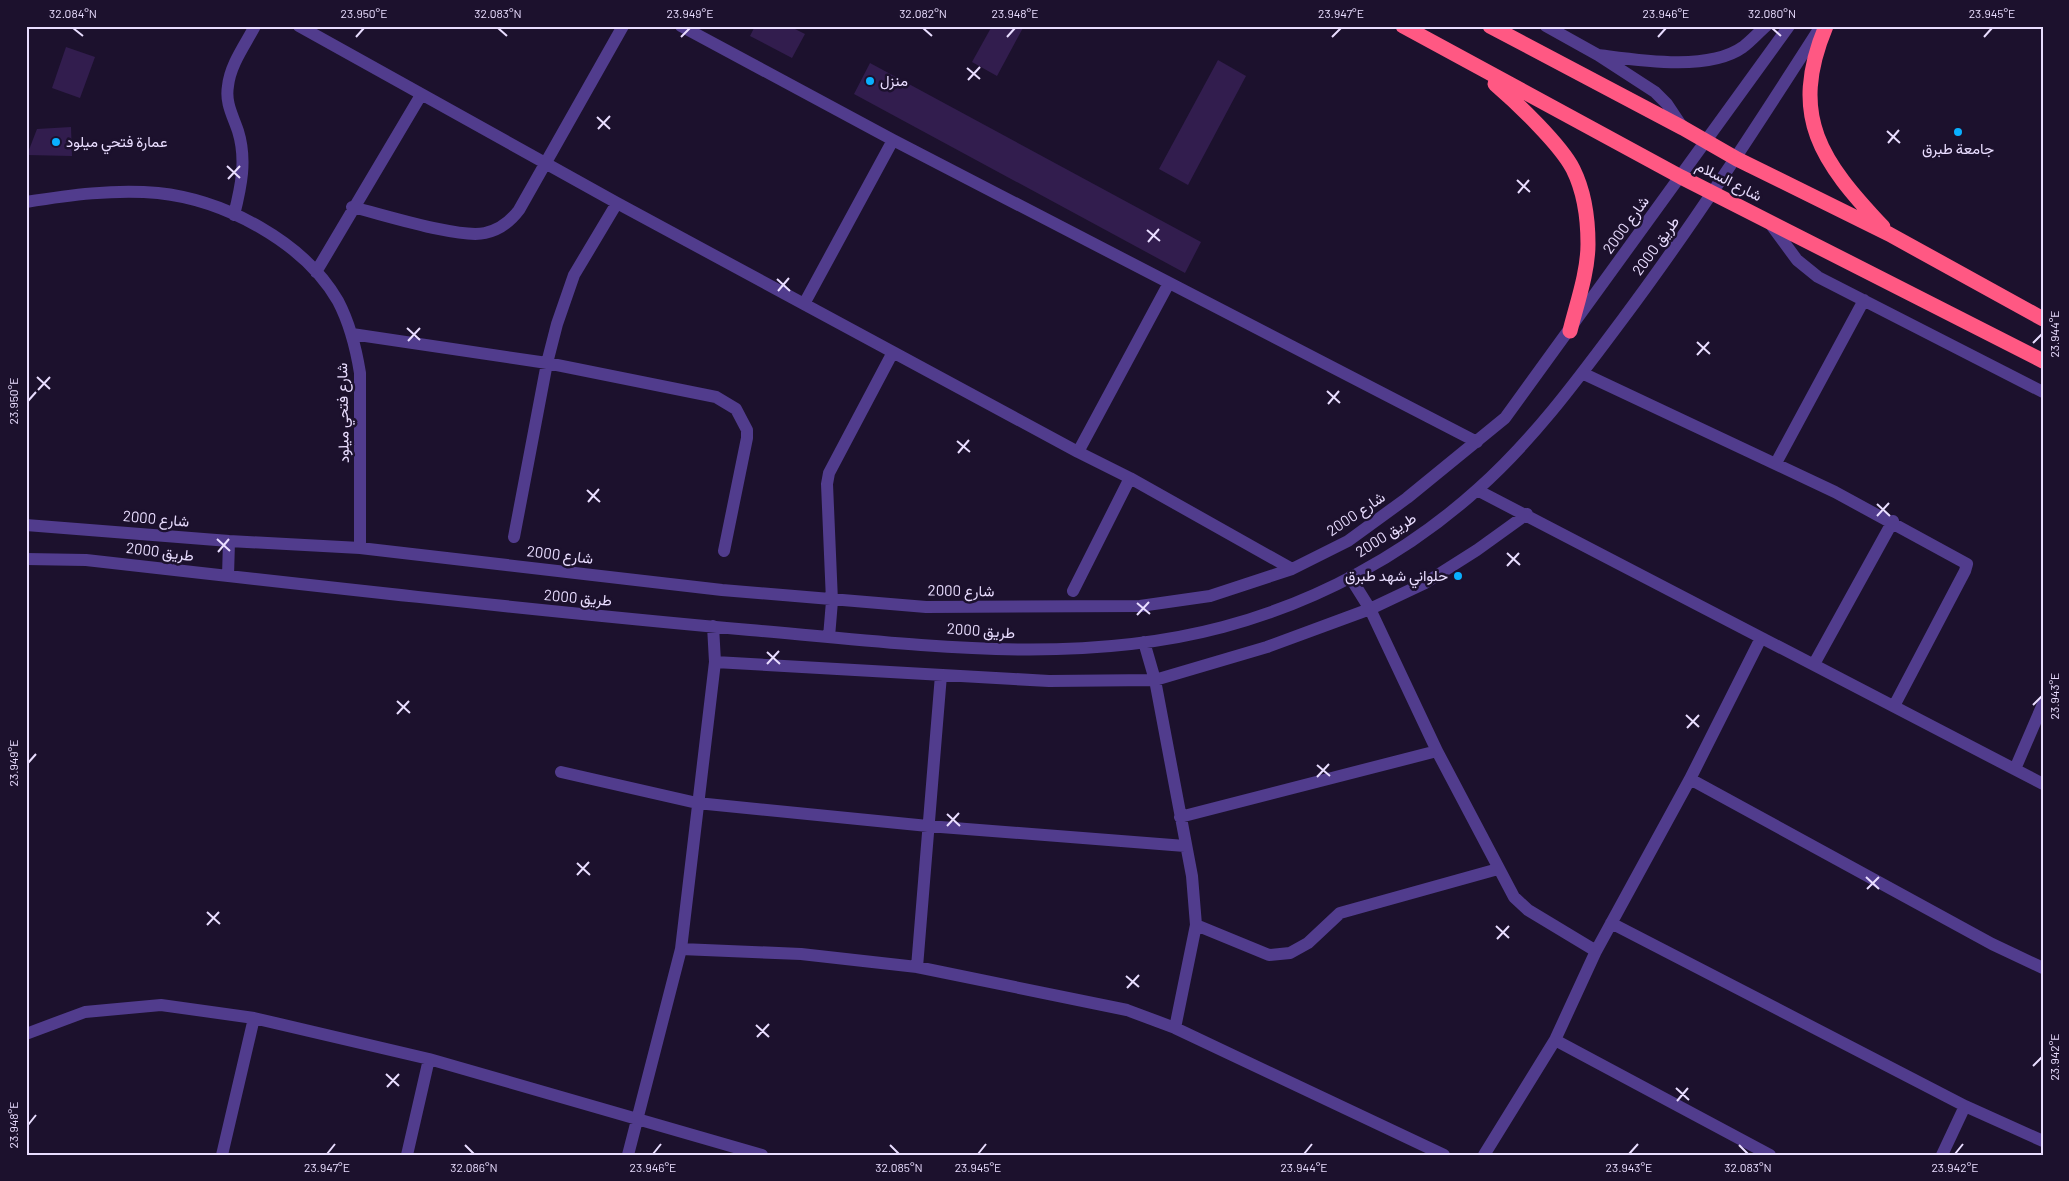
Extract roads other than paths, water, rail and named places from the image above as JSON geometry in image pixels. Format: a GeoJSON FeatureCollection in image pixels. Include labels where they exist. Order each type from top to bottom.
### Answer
{"type":"FeatureCollection","features":[{"type":"Feature","properties":{"kind":"highway","name":"شارع السلام"},"geometry":{"type":"LineString","coordinates":[[1403,26],[1681,176],[2043,361]]}},
{"type":"Feature","properties":{"kind":"highway","name":"شارع السلام"},"geometry":{"type":"LineString","coordinates":[[1490,26],[1683,128],[1736,159],[1889,234],[2043,319]]}},
{"type":"Feature","properties":{"kind":"highway"},"geometry":{"type":"LineString","coordinates":[[1826,26],[1816,49],[1812,70],[1810,104],[1813,129],[1835,172],[1848,190],[1889,234]]}},
{"type":"Feature","properties":{"kind":"highway"},"geometry":{"type":"LineString","coordinates":[[1472,64],[1509,96],[1557,146],[1573,169],[1581,192],[1586,217],[1588,246],[1570,330]]}},
{"type":"Feature","properties":{"kind":"street"},"geometry":{"type":"LineString","coordinates":[[234,215],[240,191],[243,161],[238,130],[229,107],[227,88],[234,67],[255,26]]}},
{"type":"Feature","properties":{"kind":"street"},"geometry":{"type":"LineString","coordinates":[[299,26],[617,203],[1078,452],[1130,478],[1292,569]]}},
{"type":"Feature","properties":{"kind":"street"},"geometry":{"type":"LineString","coordinates":[[352,207],[461,234],[483,234],[504,226],[519,210],[623,26]]}},
{"type":"Feature","properties":{"kind":"street"},"geometry":{"type":"LineString","coordinates":[[681,26],[893,140],[1477,442]]}},
{"type":"Feature","properties":{"kind":"street"},"geometry":{"type":"LineString","coordinates":[[1546,26],[1598,55],[1655,92],[1667,104],[1683,128]]}},
{"type":"Feature","properties":{"kind":"street"},"geometry":{"type":"LineString","coordinates":[[1598,55],[1664,63],[1706,59],[1723,56],[1742,48],[1766,26]]}},
{"type":"Feature","properties":{"kind":"street","name":"شارع 2000"},"geometry":{"type":"LineString","coordinates":[[26,525],[229,541],[360,548],[832,601],[926,607],[1140,606],[1210,596],[1292,569],[1348,541],[1407,498],[1504,418],[1570,330],[1789,26]]}},
{"type":"Feature","properties":{"kind":"street","name":"طريق 2000"},"geometry":{"type":"LineString","coordinates":[[26,559],[86,560],[541,611],[829,636],[1034,651],[1144,642],[1219,628],[1279,610],[1334,587],[1404,545],[1477,490],[1540,427],[1582,374],[1680,242],[1714,193],[1820,26]]}},
{"type":"Feature","properties":{"kind":"street"},"geometry":{"type":"LineString","coordinates":[[316,272],[352,207],[421,95]]}},
{"type":"Feature","properties":{"kind":"street"},"geometry":{"type":"LineString","coordinates":[[804,304],[893,140]]}},
{"type":"Feature","properties":{"kind":"street","name":"شارع فتحي ميلود"},"geometry":{"type":"LineString","coordinates":[[26,202],[83,193],[136,192],[184,198],[248,221],[287,247],[316,272],[337,301],[352,334],[360,373],[360,548]]}},
{"type":"Feature","properties":{"kind":"street"},"geometry":{"type":"LineString","coordinates":[[514,537],[547,363],[557,324],[574,275],[617,203]]}},
{"type":"Feature","properties":{"kind":"street"},"geometry":{"type":"LineString","coordinates":[[1768,220],[1797,260],[1818,277],[2043,392]]}},
{"type":"Feature","properties":{"kind":"street"},"geometry":{"type":"LineString","coordinates":[[1078,452],[1169,283]]}},
{"type":"Feature","properties":{"kind":"street"},"geometry":{"type":"LineString","coordinates":[[1776,463],[1864,300]]}},
{"type":"Feature","properties":{"kind":"street"},"geometry":{"type":"LineString","coordinates":[[352,334],[547,363],[716,396],[736,408],[745,422],[747,438],[724,551]]}},
{"type":"Feature","properties":{"kind":"street"},"geometry":{"type":"LineString","coordinates":[[829,636],[832,601],[827,491],[829,473],[894,352]]}},
{"type":"Feature","properties":{"kind":"street"},"geometry":{"type":"LineString","coordinates":[[1582,374],[1776,463],[1892,522],[1966,564],[1965,571],[1894,706]]}},
{"type":"Feature","properties":{"kind":"street"},"geometry":{"type":"LineString","coordinates":[[1073,591],[1130,478]]}},
{"type":"Feature","properties":{"kind":"street"},"geometry":{"type":"LineString","coordinates":[[1477,490],[1527,514],[2043,784]]}},
{"type":"Feature","properties":{"kind":"street"},"geometry":{"type":"LineString","coordinates":[[715,662],[1048,681],[1155,680],[1267,647],[1370,609],[1425,583],[1477,550],[1527,514]]}},
{"type":"Feature","properties":{"kind":"street"},"geometry":{"type":"LineString","coordinates":[[1814,664],[1892,522]]}},
{"type":"Feature","properties":{"kind":"street"},"geometry":{"type":"LineString","coordinates":[[228,576],[229,541]]}},
{"type":"Feature","properties":{"kind":"street"},"geometry":{"type":"LineString","coordinates":[[1350,578],[1370,609],[1436,751],[1514,897],[1528,910],[1596,951]]}},
{"type":"Feature","properties":{"kind":"street"},"geometry":{"type":"LineString","coordinates":[[628,1155],[681,949],[715,662],[713,626]]}},
{"type":"Feature","properties":{"kind":"street"},"geometry":{"type":"LineString","coordinates":[[1484,1155],[1555,1040],[1596,951],[1690,779],[1761,638]]}},
{"type":"Feature","properties":{"kind":"street"},"geometry":{"type":"LineString","coordinates":[[1144,642],[1155,680],[1192,876],[1196,925],[1174,1028]]}},
{"type":"Feature","properties":{"kind":"street"},"geometry":{"type":"LineString","coordinates":[[918,967],[940,675]]}},
{"type":"Feature","properties":{"kind":"street"},"geometry":{"type":"LineString","coordinates":[[2015,769],[2043,704]]}},
{"type":"Feature","properties":{"kind":"street"},"geometry":{"type":"LineString","coordinates":[[1180,817],[1436,751]]}},
{"type":"Feature","properties":{"kind":"street"},"geometry":{"type":"LineString","coordinates":[[561,772],[697,803],[928,826],[1185,846]]}},
{"type":"Feature","properties":{"kind":"street"},"geometry":{"type":"LineString","coordinates":[[1690,779],[1992,944],[2043,968]]}},
{"type":"Feature","properties":{"kind":"street"},"geometry":{"type":"LineString","coordinates":[[1196,925],[1269,955],[1290,953],[1308,943],[1340,913],[1498,869]]}},
{"type":"Feature","properties":{"kind":"street"},"geometry":{"type":"LineString","coordinates":[[1611,923],[1965,1106],[2043,1141]]}},
{"type":"Feature","properties":{"kind":"street"},"geometry":{"type":"LineString","coordinates":[[681,949],[801,954],[918,967],[1127,1010],[1174,1028],[1444,1155]]}},
{"type":"Feature","properties":{"kind":"street"},"geometry":{"type":"LineString","coordinates":[[26,1034],[85,1012],[161,1005],[254,1018],[429,1059],[762,1155]]}},
{"type":"Feature","properties":{"kind":"street"},"geometry":{"type":"LineString","coordinates":[[222,1155],[254,1018]]}},
{"type":"Feature","properties":{"kind":"street"},"geometry":{"type":"LineString","coordinates":[[1555,1040],[1770,1155]]}},
{"type":"Feature","properties":{"kind":"street"},"geometry":{"type":"LineString","coordinates":[[407,1155],[429,1059]]}},
{"type":"Feature","properties":{"kind":"street"},"geometry":{"type":"LineString","coordinates":[[1942,1155],[1965,1106]]}},
{"type":"Feature","properties":{"kind":"place","name":"منزل"},"geometry":{"type":"Point","coordinates":[870,81]}},
{"type":"Feature","properties":{"kind":"place","name":"جامعة طبرق"},"geometry":{"type":"Point","coordinates":[1958,132]}},
{"type":"Feature","properties":{"kind":"place","name":"عمارة فتحي ميلود"},"geometry":{"type":"Point","coordinates":[56,142]}},
{"type":"Feature","properties":{"kind":"place","name":"حلواني شهد طبرق"},"geometry":{"type":"Point","coordinates":[1458,576]}}]}
